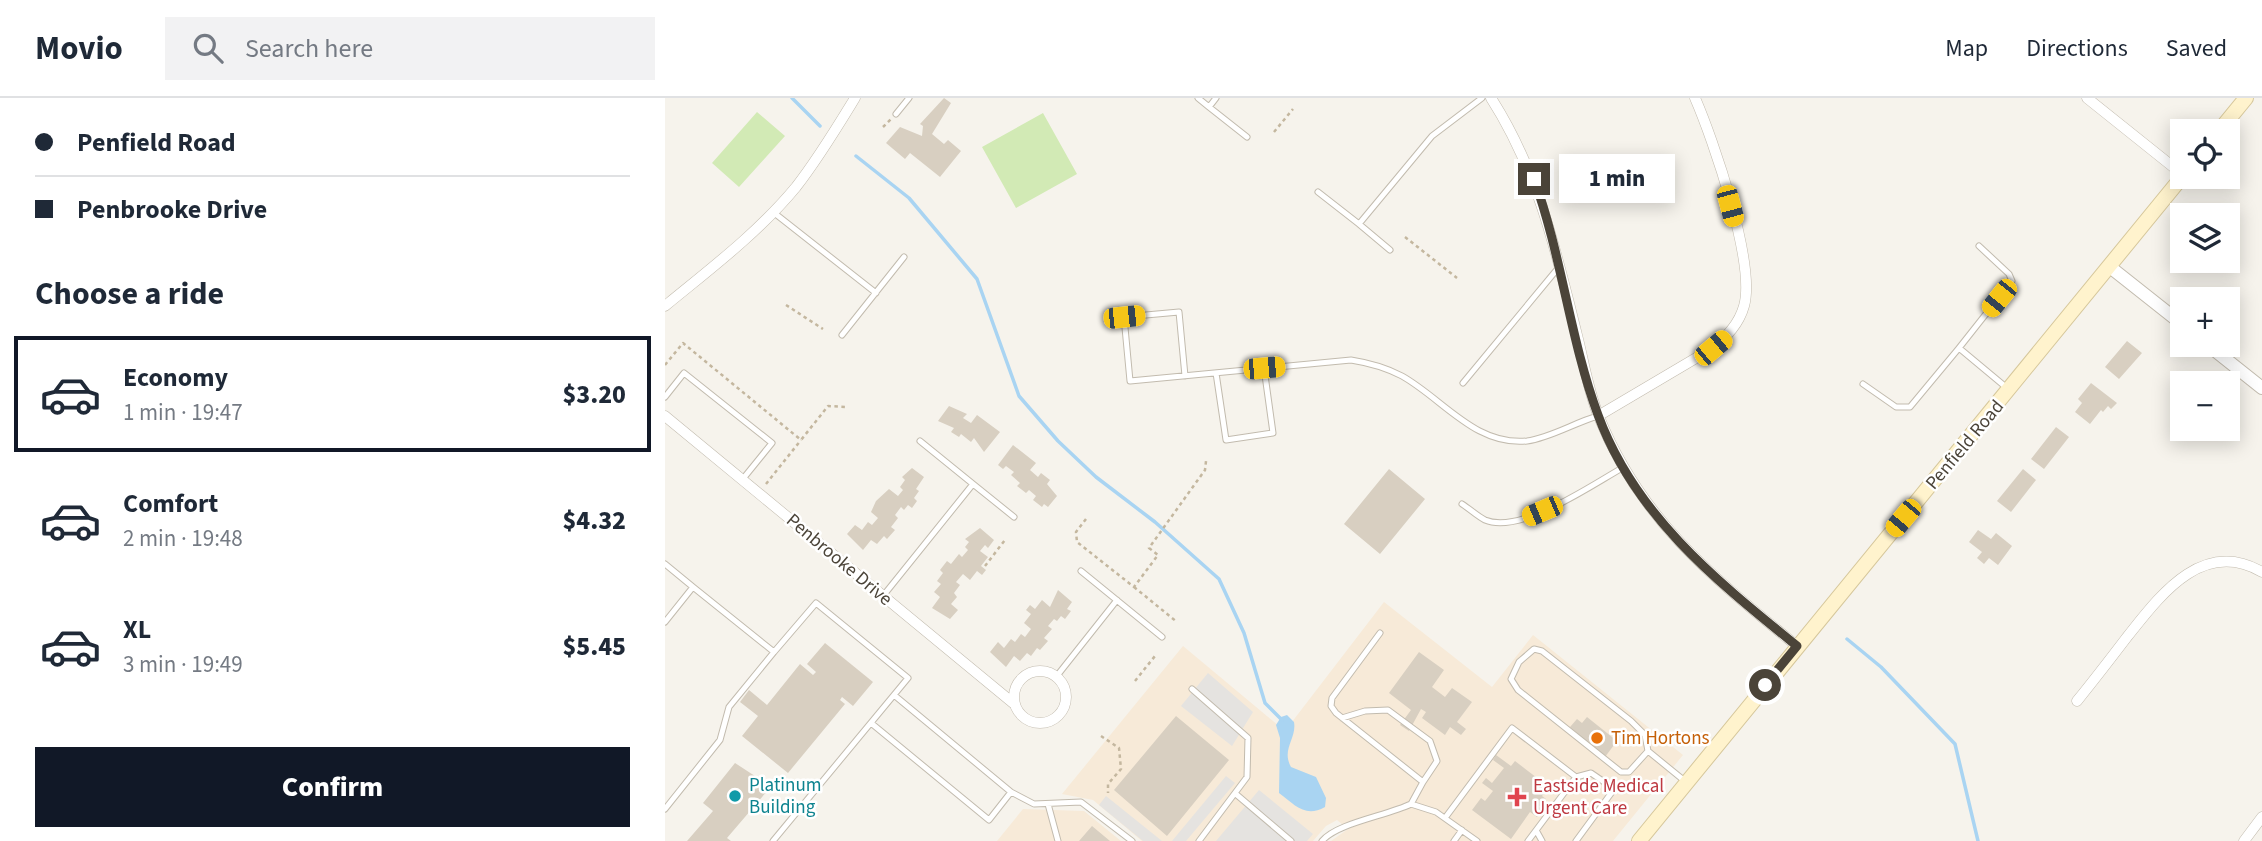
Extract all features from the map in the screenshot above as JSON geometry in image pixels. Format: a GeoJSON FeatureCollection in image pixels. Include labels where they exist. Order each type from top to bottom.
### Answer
{"type":"FeatureCollection","features":[{"type":"Feature","properties":{"kind":"main road"},"geometry":{"type":"LineString","coordinates":[[2229,119],[2246,98]]}},
{"type":"Feature","properties":{"kind":"main road","name":"Penfield Road"},"geometry":{"type":"LineString","coordinates":[[1639,841],[2172,189]]}},
{"type":"Feature","properties":{"kind":"street"},"geometry":{"type":"LineString","coordinates":[[665,306],[738,246],[773,212],[814,163],[855,98]]}},
{"type":"Feature","properties":{"kind":"street"},"geometry":{"type":"LineString","coordinates":[[1491,98],[1518,143],[1534,179],[1560,265],[1598,416],[1624,467],[1665,527],[1707,573],[1797,646]]}},
{"type":"Feature","properties":{"kind":"street"},"geometry":{"type":"LineString","coordinates":[[1598,416],[1713,348],[1727,336],[1745,305],[1747,281],[1744,260],[1715,152],[1695,98]]}},
{"type":"Feature","properties":{"kind":"street"},"geometry":{"type":"LineString","coordinates":[[2087,98],[2170,166]]}},
{"type":"Feature","properties":{"kind":"street"},"geometry":{"type":"LineString","coordinates":[[2110,267],[2170,314]]}},
{"type":"Feature","properties":{"kind":"street"},"geometry":{"type":"LineString","coordinates":[[2223,357],[2262,388]]}},
{"type":"Feature","properties":{"kind":"street","name":"Penbrooke Drive"},"geometry":{"type":"LineString","coordinates":[[665,416],[1013,704],[1029,721],[1046,723],[1054,720],[1065,707],[1062,682],[1056,677]]}},
{"type":"Feature","properties":{"kind":"street"},"geometry":{"type":"LineString","coordinates":[[2077,701],[2160,596],[2177,580],[2193,569],[2224,562],[2241,564],[2262,572]]}},
{"type":"Feature","properties":{"kind":"street"},"geometry":{"type":"LineString","coordinates":[[1013,704],[1017,684],[1023,677],[1039,671],[1056,677]]}},
{"type":"Feature","properties":{"kind":"street"},"geometry":{"type":"LineString","coordinates":[[2243,841],[2262,817]]}},
{"type":"Feature","properties":{"kind":"lane"},"geometry":{"type":"LineString","coordinates":[[896,114],[909,98]]}},
{"type":"Feature","properties":{"kind":"lane"},"geometry":{"type":"LineString","coordinates":[[1198,98],[1247,138]]}},
{"type":"Feature","properties":{"kind":"lane"},"geometry":{"type":"LineString","coordinates":[[1209,107],[1216,98]]}},
{"type":"Feature","properties":{"kind":"lane"},"geometry":{"type":"LineString","coordinates":[[1359,225],[1432,136],[1482,98]]}},
{"type":"Feature","properties":{"kind":"lane"},"geometry":{"type":"LineString","coordinates":[[1318,192],[1390,250]]}},
{"type":"Feature","properties":{"kind":"lane"},"geometry":{"type":"LineString","coordinates":[[773,212],[876,293]]}},
{"type":"Feature","properties":{"kind":"lane"},"geometry":{"type":"LineString","coordinates":[[1863,384],[1896,407],[1910,407],[2012,281],[2009,274],[1979,246]]}},
{"type":"Feature","properties":{"kind":"lane"},"geometry":{"type":"LineString","coordinates":[[842,335],[904,257]]}},
{"type":"Feature","properties":{"kind":"lane"},"geometry":{"type":"LineString","coordinates":[[1463,383],[1560,265]]}},
{"type":"Feature","properties":{"kind":"lane"},"geometry":{"type":"LineString","coordinates":[[1185,376],[1179,312],[1124,317],[1130,381],[1185,376],[1216,373],[1264,368],[1351,360],[1377,364],[1404,377],[1462,422],[1498,439],[1528,441],[1598,416]]}},
{"type":"Feature","properties":{"kind":"lane"},"geometry":{"type":"LineString","coordinates":[[1959,348],[2010,390]]}},
{"type":"Feature","properties":{"kind":"lane"},"geometry":{"type":"LineString","coordinates":[[1216,373],[1226,440],[1273,433],[1264,368]]}},
{"type":"Feature","properties":{"kind":"lane"},"geometry":{"type":"LineString","coordinates":[[665,397],[684,373],[772,443],[742,480]]}},
{"type":"Feature","properties":{"kind":"lane"},"geometry":{"type":"LineString","coordinates":[[920,441],[1014,517]]}},
{"type":"Feature","properties":{"kind":"lane"},"geometry":{"type":"LineString","coordinates":[[1462,504],[1486,520],[1506,522],[1556,505],[1624,467]]}},
{"type":"Feature","properties":{"kind":"lane"},"geometry":{"type":"LineString","coordinates":[[883,596],[973,484]]}},
{"type":"Feature","properties":{"kind":"lane"},"geometry":{"type":"LineString","coordinates":[[665,564],[774,652]]}},
{"type":"Feature","properties":{"kind":"lane"},"geometry":{"type":"LineString","coordinates":[[1081,571],[1162,637]]}},
{"type":"Feature","properties":{"kind":"lane"},"geometry":{"type":"LineString","coordinates":[[665,622],[693,587]]}},
{"type":"Feature","properties":{"kind":"lane"},"geometry":{"type":"LineString","coordinates":[[1056,677],[1117,600]]}},
{"type":"Feature","properties":{"kind":"lane"},"geometry":{"type":"LineString","coordinates":[[665,809],[720,740],[729,707],[816,603],[908,678],[773,841]]}},
{"type":"Feature","properties":{"kind":"lane"},"geometry":{"type":"LineString","coordinates":[[1380,634],[1332,698],[1331,706],[1342,718],[1423,782]]}},
{"type":"Feature","properties":{"kind":"lane"},"geometry":{"type":"LineString","coordinates":[[1648,751],[1629,772],[1621,772],[1517,690],[1511,678],[1513,670],[1534,649],[1542,652],[1631,721],[1645,735],[1648,751],[1686,782]]}},
{"type":"Feature","properties":{"kind":"lane"},"geometry":{"type":"LineString","coordinates":[[1192,689],[1248,738],[1247,777],[1237,795],[1199,841]]}},
{"type":"Feature","properties":{"kind":"lane"},"geometry":{"type":"LineString","coordinates":[[894,695],[1011,792],[1034,804],[1081,802],[1132,841]]}},
{"type":"Feature","properties":{"kind":"lane"},"geometry":{"type":"LineString","coordinates":[[1322,841],[1331,830],[1387,815],[1411,804],[1437,761],[1430,741],[1388,710],[1365,711],[1342,718]]}},
{"type":"Feature","properties":{"kind":"lane"},"geometry":{"type":"LineString","coordinates":[[871,723],[989,820],[1011,792]]}},
{"type":"Feature","properties":{"kind":"lane"},"geometry":{"type":"LineString","coordinates":[[1445,818],[1512,728],[1576,777]]}},
{"type":"Feature","properties":{"kind":"lane"},"geometry":{"type":"LineString","coordinates":[[1528,841],[1576,777],[1591,773],[1607,784],[1612,792],[1576,841]]}},
{"type":"Feature","properties":{"kind":"lane"},"geometry":{"type":"LineString","coordinates":[[1237,795],[1291,841]]}},
{"type":"Feature","properties":{"kind":"lane"},"geometry":{"type":"LineString","coordinates":[[1048,804],[1058,841]]}},
{"type":"Feature","properties":{"kind":"lane"},"geometry":{"type":"LineString","coordinates":[[1411,804],[1445,818],[1477,841]]}},
{"type":"Feature","properties":{"kind":"lane"},"geometry":{"type":"LineString","coordinates":[[1454,841],[1462,830]]}},
{"type":"Feature","properties":{"kind":"lane"},"geometry":{"type":"LineString","coordinates":[[1537,832],[1542,841]]}},
{"type":"Feature","properties":{"kind":"path"},"geometry":{"type":"LineString","coordinates":[[1274,132],[1293,109]]}},
{"type":"Feature","properties":{"kind":"path"},"geometry":{"type":"LineString","coordinates":[[1405,237],[1457,278]]}},
{"type":"Feature","properties":{"kind":"path"},"geometry":{"type":"LineString","coordinates":[[786,305],[823,329]]}},
{"type":"Feature","properties":{"kind":"path"},"geometry":{"type":"LineString","coordinates":[[665,365],[683,343],[801,440]]}},
{"type":"Feature","properties":{"kind":"path"},"geometry":{"type":"LineString","coordinates":[[766,484],[828,406],[846,407]]}},
{"type":"Feature","properties":{"kind":"path"},"geometry":{"type":"LineString","coordinates":[[1134,587],[1158,555],[1149,548],[1205,470],[1206,461]]}},
{"type":"Feature","properties":{"kind":"path"},"geometry":{"type":"LineString","coordinates":[[1086,519],[1076,532],[1077,542],[1177,622]]}},
{"type":"Feature","properties":{"kind":"path"},"geometry":{"type":"LineString","coordinates":[[985,566],[1005,540]]}},
{"type":"Feature","properties":{"kind":"path"},"geometry":{"type":"LineString","coordinates":[[1135,681],[1155,656]]}},
{"type":"Feature","properties":{"kind":"path"},"geometry":{"type":"LineString","coordinates":[[1101,736],[1119,748],[1121,769],[1108,784],[1108,793]]}},
{"type":"Feature","properties":{"kind":"shaded area"},"geometry":{"type":"Polygon","coordinates":[[[1384,602],[1492,687],[1533,635],[1683,755],[1613,841],[1331,841],[1348,829],[1337,820],[1326,826],[1313,841],[1142,841],[1093,800],[1062,794],[1183,646],[1285,731],[1384,602]]]}},
{"type":"Feature","properties":{"kind":"shaded area"},"geometry":{"type":"Polygon","coordinates":[[[1208,673],[1253,712],[1232,746],[1181,706],[1208,673]]]}},
{"type":"Feature","properties":{"kind":"shaded area"},"geometry":{"type":"Polygon","coordinates":[[[1226,776],[1235,783],[1186,841],[1172,841],[1226,776]]]}},
{"type":"Feature","properties":{"kind":"shaded area"},"geometry":{"type":"Polygon","coordinates":[[[1259,790],[1313,834],[1307,841],[1216,841],[1259,790]]]}},
{"type":"Feature","properties":{"kind":"shaded area"},"geometry":{"type":"Polygon","coordinates":[[[1106,796],[1162,841],[1143,841],[1099,805],[1106,796]]]}},
{"type":"Feature","properties":{"kind":"shaded area"},"geometry":{"type":"Polygon","coordinates":[[[1023,809],[1084,811],[1121,841],[997,841],[1023,809]]]}},
{"type":"Feature","properties":{"kind":"green space"},"geometry":{"type":"Polygon","coordinates":[[[757,112],[785,136],[739,187],[712,163],[757,112]]]}},
{"type":"Feature","properties":{"kind":"green space"},"geometry":{"type":"Polygon","coordinates":[[[1043,113],[1077,174],[1016,208],[982,147],[1043,113]]]}},
{"type":"Feature","properties":{"kind":"water"},"geometry":{"type":"Polygon","coordinates":[[[1287,715],[1294,722],[1288,761],[1291,767],[1316,777],[1326,798],[1325,807],[1318,810],[1301,809],[1279,793],[1280,738],[1276,725],[1281,717],[1287,715]]]}},
{"type":"Feature","properties":{"kind":"building"},"geometry":{"type":"Polygon","coordinates":[[[944,98],[951,103],[932,134],[944,144],[948,140],[961,151],[940,177],[910,153],[905,159],[886,143],[900,127],[922,136],[923,126],[920,124],[944,98]]]}},
{"type":"Feature","properties":{"kind":"building"},"geometry":{"type":"Polygon","coordinates":[[[2127,341],[2142,353],[2119,379],[2105,367],[2127,341]]]}},
{"type":"Feature","properties":{"kind":"building"},"geometry":{"type":"Polygon","coordinates":[[[2091,383],[2117,403],[2111,409],[2108,406],[2103,412],[2101,410],[2090,424],[2075,412],[2082,403],[2078,399],[2091,383]]]}},
{"type":"Feature","properties":{"kind":"building"},"geometry":{"type":"Polygon","coordinates":[[[949,406],[967,414],[963,418],[971,423],[977,415],[1000,432],[984,452],[974,438],[971,442],[961,434],[959,437],[951,432],[954,428],[938,421],[949,406]]]}},
{"type":"Feature","properties":{"kind":"building"},"geometry":{"type":"Polygon","coordinates":[[[2056,427],[2069,437],[2044,469],[2031,459],[2056,427]]]}},
{"type":"Feature","properties":{"kind":"building"},"geometry":{"type":"Polygon","coordinates":[[[1013,445],[1036,463],[1030,470],[1038,477],[1041,473],[1050,480],[1047,484],[1057,496],[1048,507],[1044,504],[1042,507],[1033,500],[1036,496],[1029,490],[1026,493],[1017,486],[1020,483],[1011,475],[1014,472],[1006,466],[1003,469],[998,465],[1013,445]]]}},
{"type":"Feature","properties":{"kind":"building"},"geometry":{"type":"Polygon","coordinates":[[[912,468],[924,477],[916,489],[919,491],[914,498],[917,501],[912,508],[908,505],[904,510],[901,507],[895,515],[898,518],[891,527],[895,530],[887,539],[884,536],[877,544],[871,540],[863,550],[847,534],[855,525],[862,530],[868,522],[872,525],[878,518],[871,512],[876,501],[889,489],[898,496],[903,490],[900,487],[905,480],[902,477],[912,468]]]}},
{"type":"Feature","properties":{"kind":"building"},"geometry":{"type":"Polygon","coordinates":[[[1389,469],[1425,499],[1380,554],[1344,524],[1389,469]]]}},
{"type":"Feature","properties":{"kind":"building"},"geometry":{"type":"Polygon","coordinates":[[[2023,469],[2036,480],[2011,512],[1997,501],[2023,469]]]}},
{"type":"Feature","properties":{"kind":"building"},"geometry":{"type":"Polygon","coordinates":[[[980,528],[994,540],[988,548],[985,545],[980,551],[988,557],[981,566],[986,570],[982,575],[977,571],[970,580],[963,574],[956,582],[960,585],[954,593],[957,597],[951,604],[958,610],[950,619],[932,608],[940,597],[934,592],[941,584],[937,581],[943,573],[940,570],[947,561],[951,564],[959,554],[962,557],[968,550],[965,547],[969,542],[965,539],[980,528]]]}},
{"type":"Feature","properties":{"kind":"building"},"geometry":{"type":"Polygon","coordinates":[[[1978,530],[1991,539],[1996,533],[2012,546],[1998,565],[1989,558],[1984,564],[1977,558],[1982,552],[1969,542],[1978,530]]]}},
{"type":"Feature","properties":{"kind":"building"},"geometry":{"type":"Polygon","coordinates":[[[1058,590],[1072,602],[1067,609],[1071,611],[1065,619],[1061,616],[1048,626],[1052,629],[1044,638],[1048,641],[1040,650],[1037,648],[1031,656],[1027,653],[1020,661],[1014,656],[1006,667],[990,652],[998,642],[1004,648],[1011,639],[1015,642],[1021,634],[1025,637],[1031,629],[1024,623],[1031,614],[1026,610],[1030,605],[1035,609],[1042,600],[1050,607],[1058,590]]]}},
{"type":"Feature","properties":{"kind":"building"},"geometry":{"type":"Polygon","coordinates":[[[825,643],[873,682],[853,706],[842,697],[840,700],[845,704],[788,773],[742,736],[758,716],[740,702],[749,690],[767,705],[800,664],[813,675],[816,672],[807,664],[825,643]]]}},
{"type":"Feature","properties":{"kind":"building"},"geometry":{"type":"Polygon","coordinates":[[[1419,652],[1444,670],[1432,687],[1445,697],[1452,688],[1472,702],[1457,722],[1466,729],[1461,735],[1450,727],[1445,735],[1422,718],[1426,712],[1421,709],[1409,731],[1400,725],[1411,710],[1389,693],[1419,652]]]}},
{"type":"Feature","properties":{"kind":"building"},"geometry":{"type":"Polygon","coordinates":[[[1176,716],[1229,760],[1167,836],[1114,790],[1176,716]]]}},
{"type":"Feature","properties":{"kind":"building"},"geometry":{"type":"Polygon","coordinates":[[[1587,717],[1617,741],[1605,757],[1570,727],[1577,719],[1582,723],[1587,717]]]}},
{"type":"Feature","properties":{"kind":"building"},"geometry":{"type":"Polygon","coordinates":[[[1496,755],[1511,766],[1515,761],[1549,787],[1542,796],[1546,799],[1539,807],[1543,809],[1537,817],[1530,812],[1511,839],[1472,810],[1481,798],[1485,801],[1493,791],[1482,783],[1486,778],[1492,783],[1504,768],[1493,760],[1496,755]]]}},
{"type":"Feature","properties":{"kind":"building","name":"Platinum Building"},"geometry":{"type":"Polygon","coordinates":[[[735,763],[758,778],[756,781],[768,790],[727,838],[731,841],[687,841],[713,811],[703,803],[735,763]]]}},
{"type":"Feature","properties":{"kind":"building"},"geometry":{"type":"Polygon","coordinates":[[[1092,826],[1110,841],[1079,841],[1092,826]]]}},
{"type":"Feature","properties":{"kind":"waterway"},"geometry":{"type":"LineString","coordinates":[[792,98],[820,126]]}},
{"type":"Feature","properties":{"kind":"waterway"},"geometry":{"type":"LineString","coordinates":[[856,156],[909,198],[977,279],[1019,396],[1058,441],[1096,477],[1155,522],[1219,579],[1244,633],[1265,703],[1282,720]]}},
{"type":"Feature","properties":{"kind":"waterway"},"geometry":{"type":"LineString","coordinates":[[1847,639],[1881,667],[1955,744],[1978,841]]}},
{"type":"Feature","properties":{"kind":"place","name":"Tim Hortons"},"geometry":{"type":"Point","coordinates":[1597,738]}},
{"type":"Feature","properties":{"kind":"place","name":"Platinum Building"},"geometry":{"type":"Point","coordinates":[735,796]}},
{"type":"Feature","properties":{"kind":"place","name":"Eastside Medical Urgent Care"},"geometry":{"type":"Point","coordinates":[1517,797]}},
{"type":"Feature","properties":{"kind":"route"},"geometry":{"type":"LineString","coordinates":[[1534,179],[1560,265],[1598,416],[1624,467],[1665,527],[1707,573],[1797,646],[1765,685]]}}]}
